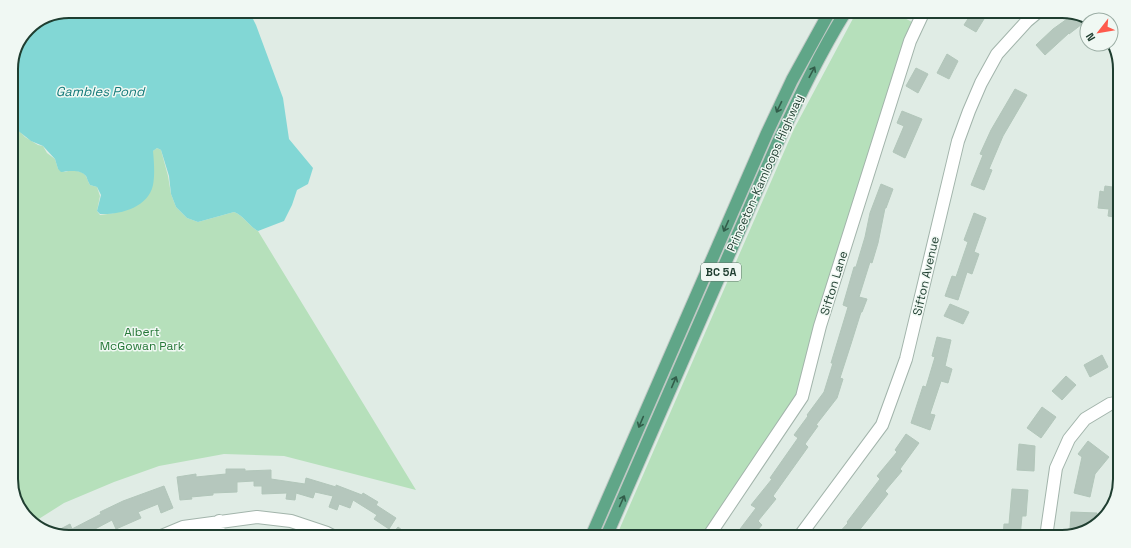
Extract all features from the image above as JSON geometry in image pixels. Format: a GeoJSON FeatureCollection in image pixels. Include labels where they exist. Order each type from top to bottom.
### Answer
{"type":"FeatureCollection","features":[{"type":"Feature","properties":{"kind":"main road","name":"Princeton-Kamloops Highway"},"geometry":{"type":"LineString","coordinates":[[594,530],[767,133],[792,80],[826,18]]}},
{"type":"Feature","properties":{"kind":"main road","name":"Princeton-Kamloops Highway"},"geometry":{"type":"LineString","coordinates":[[609,530],[778,142],[804,87],[842,18]]}},
{"type":"Feature","properties":{"kind":"street","name":"Sifton Lane"},"geometry":{"type":"LineString","coordinates":[[713,530],[802,397],[820,326],[908,48],[921,18]]}},
{"type":"Feature","properties":{"kind":"street","name":"Sifton Avenue"},"geometry":{"type":"LineString","coordinates":[[804,530],[882,425],[906,359],[958,141],[981,83],[997,54],[1031,18]]}},
{"type":"Feature","properties":{"kind":"street"},"geometry":{"type":"LineString","coordinates":[[1047,530],[1056,468],[1069,439],[1085,419],[1113,403]]}},
{"type":"Feature","properties":{"kind":"street"},"geometry":{"type":"LineString","coordinates":[[176,530],[183,527],[219,521],[257,517],[291,521],[318,530]]}},
{"type":"Feature","properties":{"kind":"street"},"geometry":{"type":"LineString","coordinates":[[218,530],[219,521]]}},
{"type":"Feature","properties":{"kind":"green space"},"geometry":{"type":"Polygon","coordinates":[[[853,18],[904,18],[914,23],[795,398],[708,530],[619,530],[794,129],[853,18]]]}},
{"type":"Feature","properties":{"kind":"green space","name":"Albert McGowan Park"},"geometry":{"type":"Polygon","coordinates":[[[18,130],[25,137],[38,145],[43,146],[47,153],[55,159],[58,169],[65,172],[81,172],[86,176],[90,185],[97,187],[100,196],[97,211],[100,215],[115,213],[153,151],[157,148],[161,150],[171,194],[176,207],[187,218],[198,222],[234,212],[241,216],[258,231],[416,490],[284,456],[224,454],[159,466],[114,482],[64,503],[38,519],[31,513],[23,501],[18,482],[18,130]]]}},
{"type":"Feature","properties":{"kind":"water","name":"Gambles Pond"},"geometry":{"type":"Polygon","coordinates":[[[69,18],[252,18],[283,98],[289,139],[313,168],[308,184],[297,190],[284,221],[258,231],[241,216],[234,212],[198,222],[187,218],[176,207],[171,194],[169,176],[161,150],[157,148],[153,151],[153,185],[150,193],[145,199],[139,205],[124,211],[100,214],[97,211],[101,195],[97,187],[90,185],[86,176],[81,172],[61,172],[58,169],[55,159],[43,146],[31,141],[18,131],[18,66],[22,50],[27,41],[33,33],[50,22],[69,18]]]}},
{"type":"Feature","properties":{"kind":"building"},"geometry":{"type":"Polygon","coordinates":[[[968,18],[985,18],[976,32],[964,25],[968,18]]]}},
{"type":"Feature","properties":{"kind":"building"},"geometry":{"type":"Polygon","coordinates":[[[1068,18],[1079,21],[1079,26],[1069,33],[1045,55],[1036,45],[1053,29],[1068,18]]]}},
{"type":"Feature","properties":{"kind":"building"},"geometry":{"type":"Polygon","coordinates":[[[947,54],[958,61],[949,79],[937,73],[947,54]]]}},
{"type":"Feature","properties":{"kind":"building"},"geometry":{"type":"Polygon","coordinates":[[[916,68],[928,74],[918,93],[906,86],[916,68]]]}},
{"type":"Feature","properties":{"kind":"building"},"geometry":{"type":"Polygon","coordinates":[[[1015,89],[1027,95],[1003,136],[989,169],[992,170],[984,190],[971,185],[983,155],[980,154],[991,130],[1015,89]]]}},
{"type":"Feature","properties":{"kind":"building"},"geometry":{"type":"Polygon","coordinates":[[[902,111],[922,119],[905,158],[893,152],[904,126],[897,123],[902,111]]]}},
{"type":"Feature","properties":{"kind":"building"},"geometry":{"type":"Polygon","coordinates":[[[881,184],[893,189],[885,208],[878,243],[872,263],[870,262],[859,297],[867,299],[861,312],[840,378],[843,379],[837,398],[816,425],[818,426],[805,444],[808,447],[773,496],[776,499],[758,521],[762,525],[758,530],[739,530],[756,508],[751,505],[772,479],[770,478],[798,438],[794,435],[824,392],[848,307],[843,305],[854,267],[856,267],[865,237],[870,213],[881,184]]]}},
{"type":"Feature","properties":{"kind":"building"},"geometry":{"type":"Polygon","coordinates":[[[1105,186],[1113,187],[1113,217],[1108,216],[1109,209],[1098,208],[1100,191],[1104,192],[1105,186]]]}},
{"type":"Feature","properties":{"kind":"building"},"geometry":{"type":"Polygon","coordinates":[[[974,213],[986,218],[974,252],[979,254],[972,274],[967,272],[958,300],[945,296],[952,276],[956,277],[968,242],[964,240],[974,213]]]}},
{"type":"Feature","properties":{"kind":"building"},"geometry":{"type":"Polygon","coordinates":[[[950,304],[969,312],[963,324],[944,316],[950,304]]]}},
{"type":"Feature","properties":{"kind":"building"},"geometry":{"type":"Polygon","coordinates":[[[937,337],[951,340],[945,366],[952,369],[948,383],[941,381],[930,414],[935,415],[930,430],[911,423],[923,386],[926,387],[935,357],[932,356],[937,337]]]}},
{"type":"Feature","properties":{"kind":"building"},"geometry":{"type":"Polygon","coordinates":[[[1102,355],[1108,367],[1090,377],[1084,365],[1102,355]]]}},
{"type":"Feature","properties":{"kind":"building"},"geometry":{"type":"Polygon","coordinates":[[[1066,376],[1076,385],[1062,400],[1052,391],[1066,376]]]}},
{"type":"Feature","properties":{"kind":"building"},"geometry":{"type":"Polygon","coordinates":[[[1042,407],[1056,417],[1041,438],[1027,428],[1042,407]]]}},
{"type":"Feature","properties":{"kind":"building"},"geometry":{"type":"Polygon","coordinates":[[[906,434],[919,443],[900,469],[902,471],[885,491],[888,494],[860,530],[842,530],[880,479],[877,476],[897,452],[895,450],[906,434]]]}},
{"type":"Feature","properties":{"kind":"building"},"geometry":{"type":"Polygon","coordinates":[[[1088,441],[1109,457],[1095,474],[1090,497],[1074,493],[1082,457],[1078,454],[1088,441]]]}},
{"type":"Feature","properties":{"kind":"building"},"geometry":{"type":"Polygon","coordinates":[[[1019,444],[1035,446],[1034,471],[1017,470],[1019,444]]]}},
{"type":"Feature","properties":{"kind":"building"},"geometry":{"type":"Polygon","coordinates":[[[226,469],[245,469],[245,471],[271,470],[271,479],[305,484],[306,478],[336,487],[336,485],[362,495],[363,493],[378,502],[376,505],[396,518],[389,529],[374,519],[377,515],[353,500],[350,508],[339,504],[337,510],[329,507],[333,496],[315,492],[313,498],[296,493],[295,500],[286,499],[287,493],[262,494],[262,486],[254,486],[254,481],[237,482],[237,492],[213,493],[213,495],[191,497],[192,499],[180,500],[177,477],[196,474],[196,477],[226,474],[226,469]]]}},
{"type":"Feature","properties":{"kind":"building"},"geometry":{"type":"Polygon","coordinates":[[[164,486],[173,508],[161,513],[158,504],[138,512],[141,518],[116,529],[112,520],[96,530],[60,529],[70,524],[72,529],[101,514],[100,512],[123,501],[164,486]]]}},
{"type":"Feature","properties":{"kind":"building"},"geometry":{"type":"Polygon","coordinates":[[[1012,489],[1028,490],[1026,516],[1022,516],[1021,530],[1004,530],[1004,524],[1009,524],[1012,489]]]}},
{"type":"Feature","properties":{"kind":"building"},"geometry":{"type":"Polygon","coordinates":[[[1071,512],[1097,513],[1096,517],[1084,525],[1070,528],[1071,512]]]}}]}
